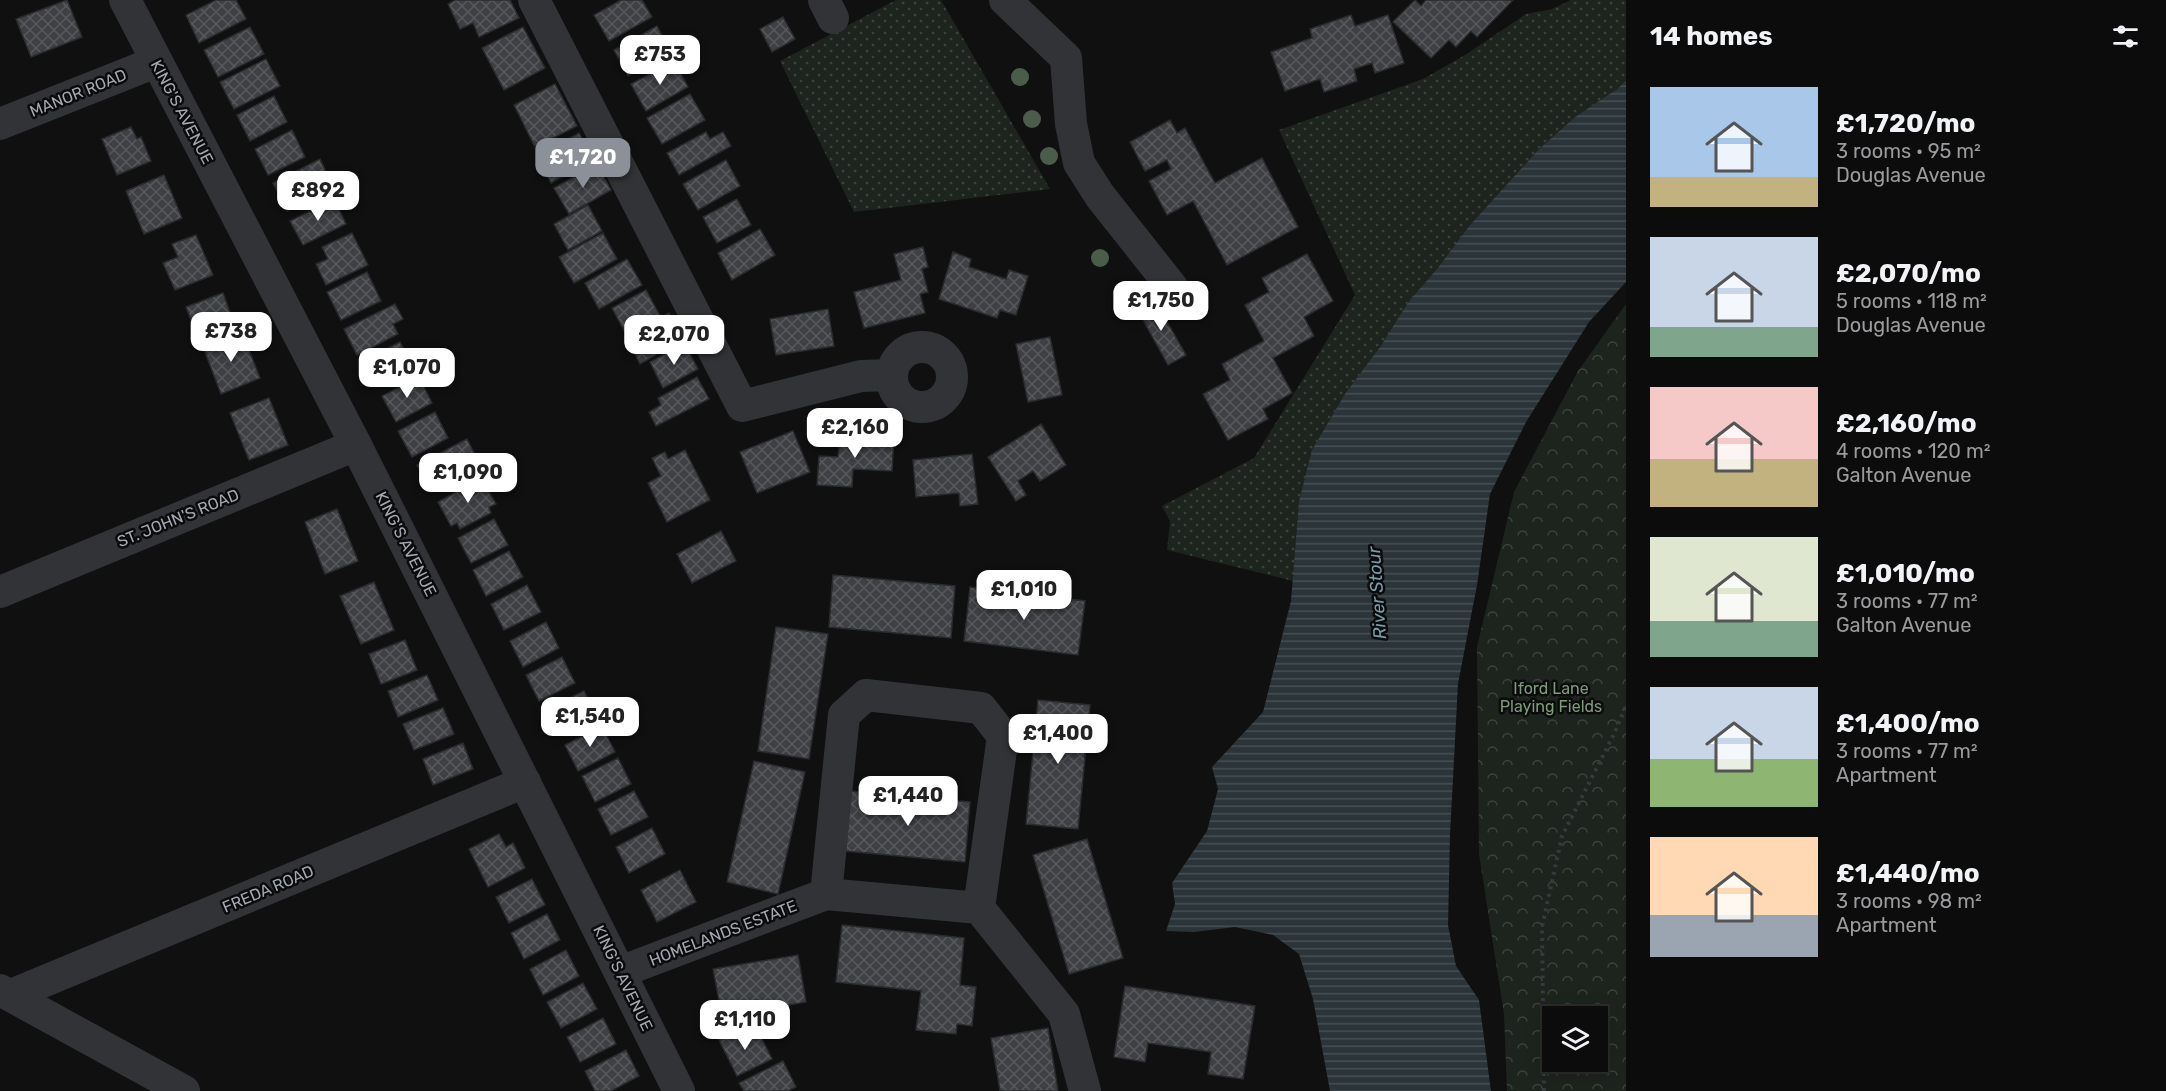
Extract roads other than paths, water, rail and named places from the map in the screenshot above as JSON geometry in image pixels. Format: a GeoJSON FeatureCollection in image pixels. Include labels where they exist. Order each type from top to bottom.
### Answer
{"type":"FeatureCollection","features":[{"type":"Feature","properties":{"kind":"street","name":"KING'S AVENUE"},"geometry":{"type":"LineString","coordinates":[[125,0],[356,445],[679,1091]]}},
{"type":"Feature","properties":{"kind":"street"},"geometry":{"type":"LineString","coordinates":[[534,0],[742,406],[861,376],[892,375]]}},
{"type":"Feature","properties":{"kind":"street"},"geometry":{"type":"LineString","coordinates":[[1005,0],[1066,58],[1071,124],[1079,164],[1100,196],[1172,287]]}},
{"type":"Feature","properties":{"kind":"street","name":"MANOR ROAD"},"geometry":{"type":"LineString","coordinates":[[0,124],[156,62]]}},
{"type":"Feature","properties":{"kind":"street","name":"ST. JOHN'S ROAD"},"geometry":{"type":"LineString","coordinates":[[0,592],[356,445]]}},
{"type":"Feature","properties":{"kind":"street"},"geometry":{"type":"LineString","coordinates":[[826,894],[844,715],[866,695],[981,708],[1003,736],[979,908],[1064,1014],[1085,1091]]}},
{"type":"Feature","properties":{"kind":"street","name":"FREDA ROAD"},"geometry":{"type":"LineString","coordinates":[[6,993],[525,782]]}},
{"type":"Feature","properties":{"kind":"street","name":"HOMELANDS ESTATE"},"geometry":{"type":"LineString","coordinates":[[621,972],[826,894],[979,908]]}},
{"type":"Feature","properties":{"kind":"street"},"geometry":{"type":"LineString","coordinates":[[6,993],[184,1091]]}},
{"type":"Feature","properties":{"kind":"water","name":"River Stour"},"geometry":{"type":"Polygon","coordinates":[[[1626,80],[1626,282],[1589,322],[1526,422],[1490,494],[1477,585],[1458,684],[1448,925],[1456,966],[1479,1000],[1491,1091],[1330,1091],[1313,999],[1299,954],[1273,935],[1235,927],[1194,932],[1166,931],[1175,904],[1172,883],[1207,831],[1218,789],[1212,767],[1263,712],[1291,601],[1299,501],[1312,450],[1345,394],[1380,347],[1409,301],[1437,269],[1470,225],[1538,150],[1575,117],[1617,89],[1626,80]]]}},
{"type":"Feature","properties":{"kind":"park label","name":"Iford Lane Playing Fields"},"geometry":{"type":"Point","coordinates":[1551,697]}}]}
